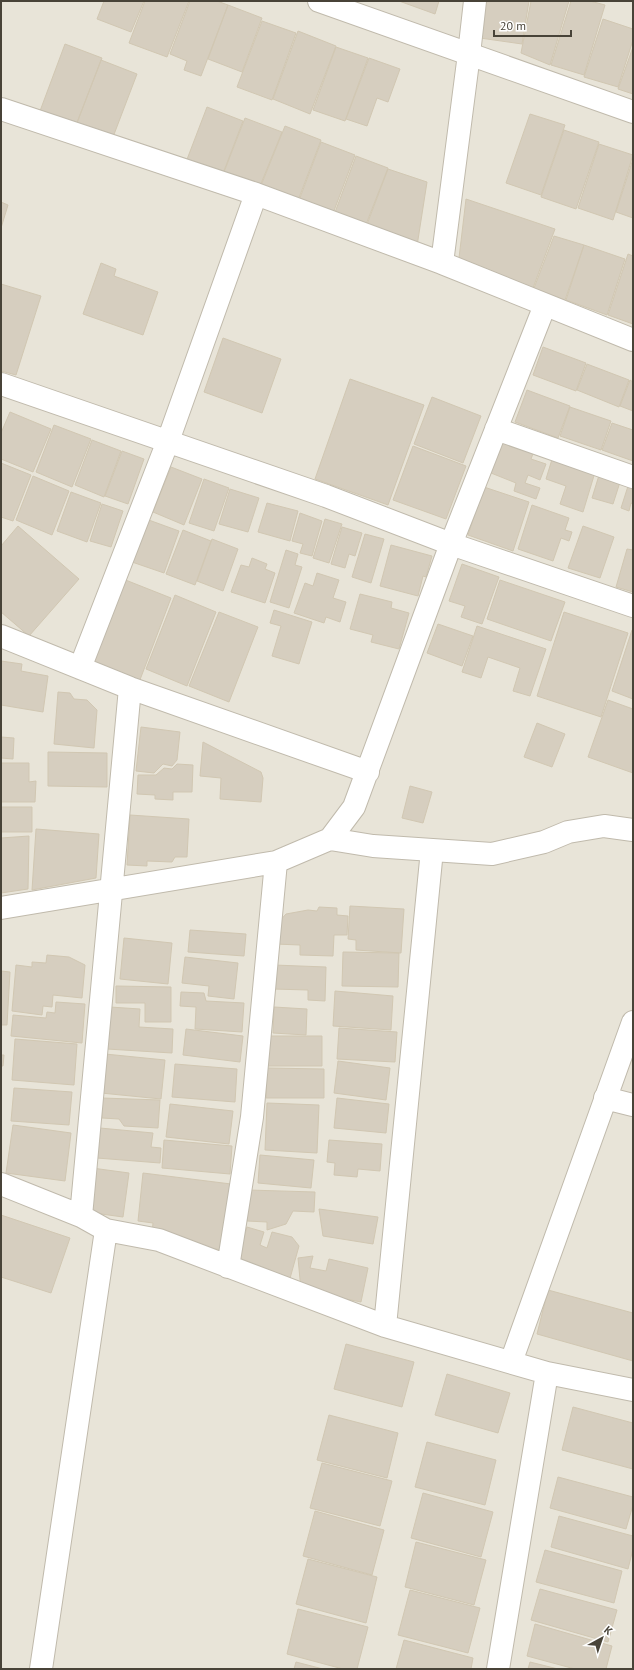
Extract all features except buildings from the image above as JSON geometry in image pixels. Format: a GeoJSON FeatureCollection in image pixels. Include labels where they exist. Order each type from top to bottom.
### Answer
{"type":"FeatureCollection","features":[{"type":"Feature","properties":{"kind":"street"},"geometry":{"type":"LineString","coordinates":[[319,1],[633,112]]}},
{"type":"Feature","properties":{"kind":"street"},"geometry":{"type":"LineString","coordinates":[[442,263],[469,54],[474,1]]}},
{"type":"Feature","properties":{"kind":"street"},"geometry":{"type":"LineString","coordinates":[[1,109],[256,194],[442,263],[633,340]]}},
{"type":"Feature","properties":{"kind":"street"},"geometry":{"type":"LineString","coordinates":[[80,668],[168,441],[256,194]]}},
{"type":"Feature","properties":{"kind":"street"},"geometry":{"type":"LineString","coordinates":[[1,908],[276,862],[330,839],[354,807],[451,544],[545,305]]}},
{"type":"Feature","properties":{"kind":"street"},"geometry":{"type":"LineString","coordinates":[[1,384],[326,496],[451,544],[633,606]]}},
{"type":"Feature","properties":{"kind":"street"},"geometry":{"type":"LineString","coordinates":[[496,429],[633,477]]}},
{"type":"Feature","properties":{"kind":"street"},"geometry":{"type":"LineString","coordinates":[[1,636],[130,688],[368,772]]}},
{"type":"Feature","properties":{"kind":"street"},"geometry":{"type":"LineString","coordinates":[[81,1216],[130,688]]}},
{"type":"Feature","properties":{"kind":"street"},"geometry":{"type":"LineString","coordinates":[[330,839],[373,846],[492,854],[544,842],[568,832],[604,826],[633,830]]}},
{"type":"Feature","properties":{"kind":"street"},"geometry":{"type":"LineString","coordinates":[[385,1326],[432,850]]}},
{"type":"Feature","properties":{"kind":"street"},"geometry":{"type":"LineString","coordinates":[[228,1267],[252,1117],[276,862]]}},
{"type":"Feature","properties":{"kind":"street"},"geometry":{"type":"LineString","coordinates":[[511,1362],[633,1022]]}},
{"type":"Feature","properties":{"kind":"street"},"geometry":{"type":"LineString","coordinates":[[605,1098],[633,1105]]}},
{"type":"Feature","properties":{"kind":"street"},"geometry":{"type":"LineString","coordinates":[[1,1184],[81,1216],[106,1230],[159,1240],[385,1326],[547,1373],[633,1390]]}},
{"type":"Feature","properties":{"kind":"street"},"geometry":{"type":"LineString","coordinates":[[41,1669],[106,1230]]}},
{"type":"Feature","properties":{"kind":"street"},"geometry":{"type":"LineString","coordinates":[[498,1669],[547,1373]]}},
{"type":"Feature","properties":{"kind":"shaded area"},"geometry":{"type":"Polygon","coordinates":[[[1,1],[633,1],[633,1669],[1,1669],[1,1]]]}}]}
